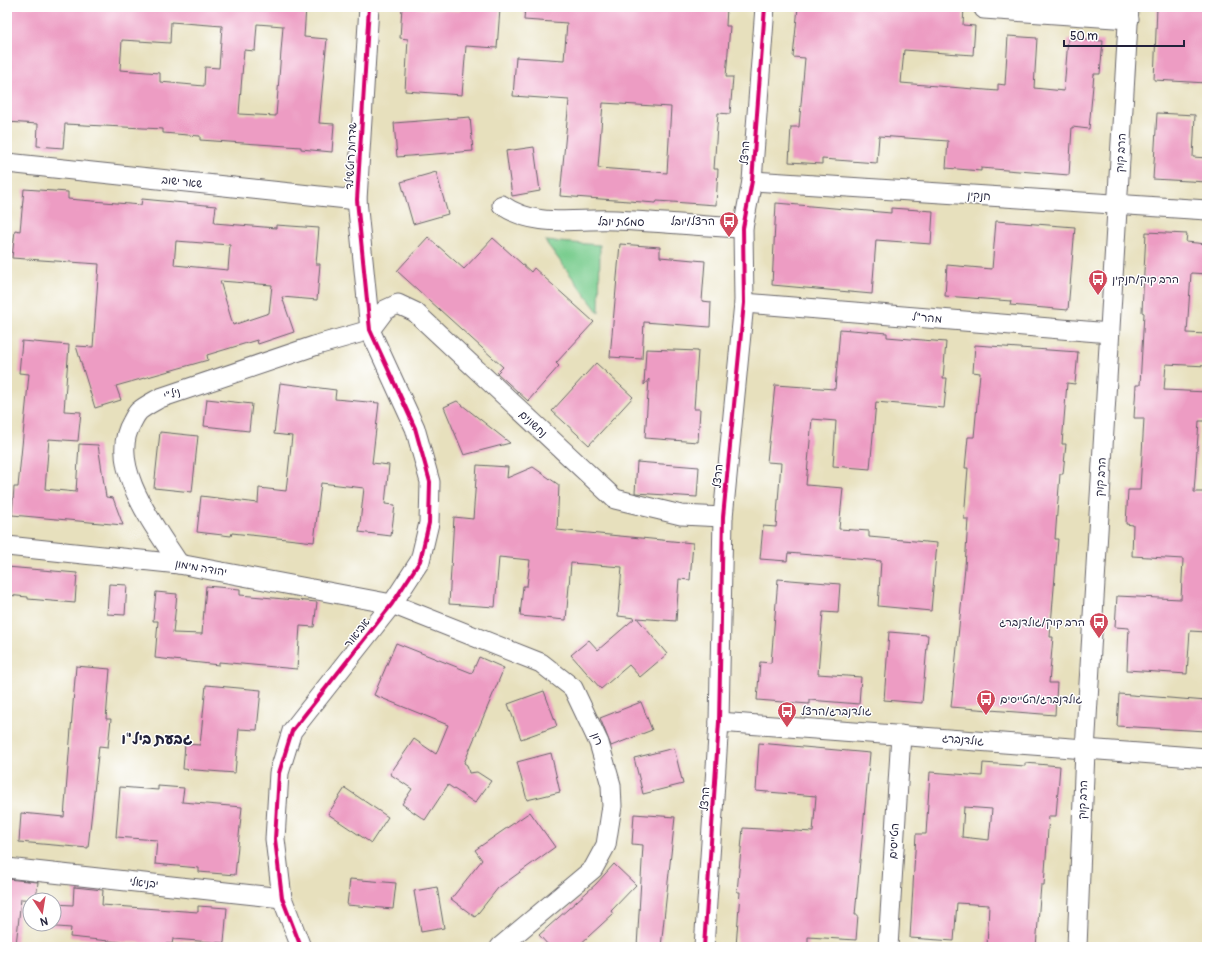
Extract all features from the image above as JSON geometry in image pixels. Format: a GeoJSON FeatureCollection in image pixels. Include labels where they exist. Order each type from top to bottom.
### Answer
{"type":"FeatureCollection","features":[{"type":"Feature","properties":{"kind":"street","name":"שדרות רוטשילד"},"geometry":{"type":"LineString","coordinates":[[369,7],[357,200],[370,330]]}},
{"type":"Feature","properties":{"kind":"street","name":"הרצל"},"geometry":{"type":"LineString","coordinates":[[704,947],[719,722],[723,517],[744,302],[743,228],[752,181],[765,7]]}},
{"type":"Feature","properties":{"kind":"street"},"geometry":{"type":"LineString","coordinates":[[984,9],[1129,13]]}},
{"type":"Feature","properties":{"kind":"street","name":"הרב קוק"},"geometry":{"type":"LineString","coordinates":[[1077,947],[1085,750],[1129,13]]}},
{"type":"Feature","properties":{"kind":"street","name":"שאר ישוב"},"geometry":{"type":"LineString","coordinates":[[7,164],[357,200]]}},
{"type":"Feature","properties":{"kind":"street","name":"חנקין"},"geometry":{"type":"LineString","coordinates":[[752,181],[1207,210]]}},
{"type":"Feature","properties":{"kind":"street","name":"סמטת יובל"},"geometry":{"type":"LineString","coordinates":[[502,205],[511,212],[528,219],[560,222],[613,220],[743,228]]}},
{"type":"Feature","properties":{"kind":"street","name":"מהר\"ל"},"geometry":{"type":"LineString","coordinates":[[744,302],[1110,333]]}},
{"type":"Feature","properties":{"kind":"street","name":"נחשונים"},"geometry":{"type":"LineString","coordinates":[[370,330],[384,310],[398,304],[415,312],[615,499],[681,515],[723,517]]}},
{"type":"Feature","properties":{"kind":"street","name":"ניל\"י"},"geometry":{"type":"LineString","coordinates":[[179,564],[143,508],[125,460],[124,454],[127,430],[138,412],[160,398],[317,345],[370,330]]}},
{"type":"Feature","properties":{"kind":"street","name":"אביאור"},"geometry":{"type":"LineString","coordinates":[[301,947],[282,898],[275,839],[279,772],[292,731],[392,604],[420,561],[429,523],[430,482],[415,428],[370,330]]}},
{"type":"Feature","properties":{"kind":"street","name":"יהודה מימון"},"geometry":{"type":"LineString","coordinates":[[7,546],[179,564],[392,604]]}},
{"type":"Feature","properties":{"kind":"street","name":"רון"},"geometry":{"type":"LineString","coordinates":[[392,604],[541,662],[573,688],[599,743],[611,786],[612,806],[606,845],[593,869],[500,947]]}},
{"type":"Feature","properties":{"kind":"street","name":"גולדנברג"},"geometry":{"type":"LineString","coordinates":[[719,722],[1207,758]]}},
{"type":"Feature","properties":{"kind":"street","name":"הטייסים"},"geometry":{"type":"LineString","coordinates":[[888,947],[901,735]]}},
{"type":"Feature","properties":{"kind":"street","name":"יבניאלי"},"geometry":{"type":"LineString","coordinates":[[7,868],[282,898]]}},
{"type":"Feature","properties":{"kind":"green space"},"geometry":{"type":"Polygon","coordinates":[[[545,241],[600,245],[599,313],[545,241]]]}},
{"type":"Feature","properties":{"kind":"building"},"geometry":{"type":"Polygon","coordinates":[[[7,7],[306,7],[304,37],[327,39],[319,123],[334,124],[332,152],[301,149],[301,147],[200,140],[200,136],[163,133],[163,129],[65,124],[63,148],[37,146],[38,124],[7,122],[7,7]],[[171,22],[170,43],[122,40],[120,70],[160,73],[160,82],[204,86],[205,67],[219,68],[222,26],[171,22]],[[257,24],[255,51],[244,50],[239,114],[276,116],[283,26],[257,24]]]}},
{"type":"Feature","properties":{"kind":"building"},"geometry":{"type":"Polygon","coordinates":[[[402,7],[460,11],[461,7],[500,9],[497,48],[466,46],[462,95],[405,91],[408,39],[400,38],[402,7]]]}},
{"type":"Feature","properties":{"kind":"building"},"geometry":{"type":"Polygon","coordinates":[[[525,7],[727,7],[726,26],[730,26],[726,77],[733,77],[730,114],[718,113],[714,169],[718,169],[716,205],[657,201],[656,203],[560,196],[569,100],[513,96],[516,57],[564,60],[567,23],[524,20],[525,7]],[[603,103],[598,168],[667,173],[671,107],[603,103]]]}},
{"type":"Feature","properties":{"kind":"building"},"geometry":{"type":"Polygon","coordinates":[[[798,7],[964,7],[963,25],[975,26],[973,55],[904,50],[901,83],[998,91],[998,84],[1005,85],[1008,36],[1037,38],[1034,88],[1064,91],[1068,39],[1103,41],[1100,74],[1094,74],[1089,129],[1072,127],[1069,175],[981,168],[981,171],[946,168],[948,141],[879,136],[877,163],[822,159],[822,164],[789,162],[791,127],[799,127],[805,58],[793,57],[798,7]]]}},
{"type":"Feature","properties":{"kind":"building"},"geometry":{"type":"Polygon","coordinates":[[[1157,7],[1207,7],[1207,83],[1154,80],[1157,7]]]}},
{"type":"Feature","properties":{"kind":"building"},"geometry":{"type":"Polygon","coordinates":[[[1157,113],[1195,115],[1193,157],[1207,158],[1207,182],[1153,179],[1157,113]]]}},
{"type":"Feature","properties":{"kind":"building"},"geometry":{"type":"Polygon","coordinates":[[[470,117],[473,151],[397,157],[394,123],[470,117]]]}},
{"type":"Feature","properties":{"kind":"building"},"geometry":{"type":"Polygon","coordinates":[[[534,147],[540,191],[512,196],[506,151],[534,147]]]}},
{"type":"Feature","properties":{"kind":"building"},"geometry":{"type":"Polygon","coordinates":[[[436,172],[448,214],[413,224],[401,182],[436,172]]]}},
{"type":"Feature","properties":{"kind":"building"},"geometry":{"type":"Polygon","coordinates":[[[24,189],[68,192],[68,199],[141,205],[142,199],[216,206],[214,223],[276,228],[276,225],[319,228],[316,264],[320,264],[317,300],[282,297],[294,332],[258,344],[257,340],[207,355],[208,360],[116,386],[121,400],[95,408],[76,346],[93,347],[99,264],[12,258],[15,230],[20,231],[24,189]],[[176,241],[174,265],[228,270],[230,245],[176,241]],[[220,281],[233,325],[269,313],[272,285],[220,281]]]}},
{"type":"Feature","properties":{"kind":"building"},"geometry":{"type":"Polygon","coordinates":[[[776,203],[891,213],[891,208],[933,211],[931,244],[876,240],[872,294],[772,285],[776,203]]]}},
{"type":"Feature","properties":{"kind":"building"},"geometry":{"type":"Polygon","coordinates":[[[996,221],[1075,227],[1068,310],[1010,305],[1011,301],[945,296],[947,265],[992,269],[996,221]]]}},
{"type":"Feature","properties":{"kind":"building"},"geometry":{"type":"Polygon","coordinates":[[[1146,232],[1187,234],[1186,242],[1207,244],[1207,274],[1191,273],[1187,333],[1207,334],[1207,366],[1166,364],[1164,390],[1207,392],[1207,421],[1199,421],[1194,492],[1207,492],[1207,632],[1190,631],[1187,674],[1127,670],[1129,628],[1115,627],[1117,596],[1181,599],[1183,559],[1132,556],[1133,525],[1126,524],[1128,490],[1140,490],[1144,418],[1134,418],[1136,385],[1140,385],[1146,232]]]}},
{"type":"Feature","properties":{"kind":"building"},"geometry":{"type":"Polygon","coordinates":[[[428,237],[464,269],[493,238],[531,272],[534,268],[594,322],[556,363],[559,366],[528,401],[497,373],[503,367],[397,271],[428,237]]]}},
{"type":"Feature","properties":{"kind":"building"},"geometry":{"type":"Polygon","coordinates":[[[620,244],[660,247],[660,257],[705,261],[702,301],[711,302],[710,327],[644,322],[642,359],[610,357],[620,244]]]}},
{"type":"Feature","properties":{"kind":"building"},"geometry":{"type":"Polygon","coordinates":[[[840,329],[887,333],[887,337],[946,342],[943,378],[947,378],[944,408],[876,402],[870,469],[833,466],[836,421],[812,419],[806,485],[843,488],[839,529],[869,531],[869,537],[937,543],[931,611],[878,606],[881,561],[788,553],[787,561],[760,559],[763,526],[776,527],[781,463],[767,462],[775,385],[835,389],[840,329]]]}},
{"type":"Feature","properties":{"kind":"building"},"geometry":{"type":"Polygon","coordinates":[[[22,341],[69,345],[64,411],[81,412],[78,441],[49,439],[45,489],[76,492],[79,444],[98,445],[106,497],[113,498],[123,525],[12,515],[14,487],[18,487],[29,374],[19,373],[22,341]]]}},
{"type":"Feature","properties":{"kind":"building"},"geometry":{"type":"Polygon","coordinates":[[[975,345],[1078,352],[1075,384],[1067,383],[1062,444],[1066,444],[1063,474],[1060,474],[1055,539],[1058,539],[1050,637],[1053,637],[1049,683],[1057,683],[1055,715],[951,707],[965,567],[968,519],[964,519],[968,468],[965,468],[968,437],[974,437],[980,373],[973,372],[975,345]]]}},
{"type":"Feature","properties":{"kind":"building"},"geometry":{"type":"Polygon","coordinates":[[[646,349],[698,351],[694,409],[700,409],[698,442],[645,438],[649,379],[644,385],[646,349]]]}},
{"type":"Feature","properties":{"kind":"building"},"geometry":{"type":"Polygon","coordinates":[[[596,363],[633,397],[589,445],[552,411],[596,363]]]}},
{"type":"Feature","properties":{"kind":"building"},"geometry":{"type":"Polygon","coordinates":[[[280,383],[336,390],[335,399],[379,403],[372,463],[389,465],[385,504],[395,505],[391,536],[359,532],[364,488],[321,483],[314,542],[232,533],[231,536],[197,532],[201,496],[258,503],[259,488],[286,491],[292,436],[274,434],[280,383]]]}},
{"type":"Feature","properties":{"kind":"building"},"geometry":{"type":"Polygon","coordinates":[[[207,399],[252,404],[249,431],[204,426],[207,399]]]}},
{"type":"Feature","properties":{"kind":"building"},"geometry":{"type":"Polygon","coordinates":[[[457,401],[510,443],[464,455],[444,407],[457,401]]]}},
{"type":"Feature","properties":{"kind":"building"},"geometry":{"type":"Polygon","coordinates":[[[160,432],[198,436],[192,492],[154,488],[160,432]]]}},
{"type":"Feature","properties":{"kind":"building"},"geometry":{"type":"Polygon","coordinates":[[[637,462],[699,467],[697,497],[635,493],[637,462]]]}},
{"type":"Feature","properties":{"kind":"building"},"geometry":{"type":"Polygon","coordinates":[[[477,465],[508,467],[507,478],[533,467],[559,485],[557,530],[693,543],[690,580],[679,579],[676,621],[637,618],[667,654],[640,677],[629,665],[601,689],[571,655],[589,640],[598,650],[635,618],[618,616],[622,567],[571,563],[566,620],[520,616],[523,586],[527,586],[530,560],[499,557],[495,607],[449,604],[454,517],[473,519],[477,465]]]}},
{"type":"Feature","properties":{"kind":"building"},"geometry":{"type":"Polygon","coordinates":[[[7,567],[77,573],[75,603],[28,599],[28,597],[7,595],[7,567]]]}},
{"type":"Feature","properties":{"kind":"building"},"geometry":{"type":"Polygon","coordinates":[[[778,579],[840,584],[838,613],[823,612],[818,674],[861,677],[859,704],[809,700],[809,704],[757,700],[760,662],[771,663],[778,579]]]}},
{"type":"Feature","properties":{"kind":"building"},"geometry":{"type":"Polygon","coordinates":[[[109,584],[127,585],[125,615],[107,614],[109,584]]]}},
{"type":"Feature","properties":{"kind":"building"},"geometry":{"type":"Polygon","coordinates":[[[206,586],[240,589],[240,595],[317,602],[314,627],[300,626],[297,669],[219,662],[219,665],[155,658],[158,621],[153,621],[156,592],[177,594],[173,633],[202,634],[206,586]]]}},
{"type":"Feature","properties":{"kind":"building"},"geometry":{"type":"Polygon","coordinates":[[[889,632],[928,635],[922,703],[884,700],[889,632]]]}},
{"type":"Feature","properties":{"kind":"building"},"geometry":{"type":"Polygon","coordinates":[[[396,643],[472,673],[479,657],[504,668],[464,763],[467,765],[469,773],[477,772],[491,781],[475,803],[448,785],[425,820],[402,804],[412,789],[390,774],[414,739],[436,754],[448,725],[374,695],[396,643]]]}},
{"type":"Feature","properties":{"kind":"building"},"geometry":{"type":"Polygon","coordinates":[[[76,666],[110,669],[106,719],[111,719],[108,747],[99,746],[88,848],[19,842],[21,813],[64,817],[76,666]]]}},
{"type":"Feature","properties":{"kind":"building"},"geometry":{"type":"Polygon","coordinates":[[[206,685],[261,690],[257,730],[239,729],[235,773],[183,769],[185,744],[200,745],[206,685]]]}},
{"type":"Feature","properties":{"kind":"building"},"geometry":{"type":"Polygon","coordinates":[[[544,691],[557,726],[521,739],[508,704],[544,691]]]}},
{"type":"Feature","properties":{"kind":"building"},"geometry":{"type":"Polygon","coordinates":[[[1119,694],[1207,701],[1207,731],[1117,726],[1119,694]]]}},
{"type":"Feature","properties":{"kind":"building"},"geometry":{"type":"Polygon","coordinates":[[[641,702],[652,730],[611,746],[600,718],[641,702]]]}},
{"type":"Feature","properties":{"kind":"building"},"geometry":{"type":"Polygon","coordinates":[[[759,743],[870,753],[855,915],[858,915],[856,940],[808,937],[808,947],[736,947],[740,892],[737,892],[743,828],[813,832],[816,796],[756,791],[759,743]]]}},
{"type":"Feature","properties":{"kind":"building"},"geometry":{"type":"Polygon","coordinates":[[[674,748],[683,784],[643,794],[634,758],[674,748]]]}},
{"type":"Feature","properties":{"kind":"building"},"geometry":{"type":"Polygon","coordinates":[[[551,753],[560,792],[527,800],[517,762],[551,753]]]}},
{"type":"Feature","properties":{"kind":"building"},"geometry":{"type":"Polygon","coordinates":[[[983,763],[1025,766],[1025,763],[1060,766],[1056,816],[1049,816],[1044,885],[1041,885],[1036,947],[987,947],[989,905],[957,903],[954,941],[910,938],[916,834],[926,834],[930,772],[982,776],[983,763]],[[964,807],[962,837],[989,840],[992,809],[964,807]]]}},
{"type":"Feature","properties":{"kind":"building"},"geometry":{"type":"Polygon","coordinates":[[[158,786],[184,788],[182,802],[242,807],[235,875],[199,872],[199,868],[155,864],[157,840],[116,837],[120,787],[158,790],[158,786]]]}},
{"type":"Feature","properties":{"kind":"building"},"geometry":{"type":"Polygon","coordinates":[[[345,788],[388,817],[371,843],[328,814],[345,788]]]}},
{"type":"Feature","properties":{"kind":"building"},"geometry":{"type":"Polygon","coordinates":[[[530,812],[555,847],[498,888],[475,917],[451,899],[482,860],[475,850],[530,812]]]}},
{"type":"Feature","properties":{"kind":"building"},"geometry":{"type":"Polygon","coordinates":[[[634,814],[675,817],[661,947],[637,947],[643,845],[632,844],[634,814]]]}},
{"type":"Feature","properties":{"kind":"building"},"geometry":{"type":"Polygon","coordinates":[[[614,864],[636,885],[611,911],[613,914],[577,947],[550,947],[539,935],[596,884],[614,864]]]}},
{"type":"Feature","properties":{"kind":"building"},"geometry":{"type":"Polygon","coordinates":[[[7,879],[38,882],[37,892],[22,892],[16,945],[7,945],[7,879]]]}},
{"type":"Feature","properties":{"kind":"building"},"geometry":{"type":"Polygon","coordinates":[[[350,879],[396,883],[393,909],[347,905],[350,879]]]}},
{"type":"Feature","properties":{"kind":"building"},"geometry":{"type":"Polygon","coordinates":[[[74,887],[103,890],[102,905],[198,912],[198,906],[227,908],[224,943],[173,939],[172,944],[119,942],[70,937],[71,928],[62,927],[62,904],[73,905],[74,887]]]}},
{"type":"Feature","properties":{"kind":"building"},"geometry":{"type":"Polygon","coordinates":[[[437,887],[444,928],[421,932],[414,891],[437,887]]]}},
{"type":"Feature","properties":{"kind":"cycle path"},"geometry":{"type":"LineString","coordinates":[[301,947],[282,898],[275,839],[279,773],[292,731],[392,604],[420,561],[429,523],[430,482],[415,428],[370,330],[357,200],[369,7]]}},
{"type":"Feature","properties":{"kind":"cycle path"},"geometry":{"type":"LineString","coordinates":[[704,947],[719,722],[723,517],[744,303],[743,228],[752,181],[765,7]]}},
{"type":"Feature","properties":{"kind":"place","name":"הרצל/יובל"},"geometry":{"type":"Point","coordinates":[729,238]}},
{"type":"Feature","properties":{"kind":"place","name":"הרב קוק/חנקין"},"geometry":{"type":"Point","coordinates":[1098,296]}},
{"type":"Feature","properties":{"kind":"place","name":"הרב קוק/גולדנברג"},"geometry":{"type":"Point","coordinates":[1099,639]}},
{"type":"Feature","properties":{"kind":"place","name":"גולדנברג/הטייסים"},"geometry":{"type":"Point","coordinates":[986,716]}},
{"type":"Feature","properties":{"kind":"place","name":"גולדנברג/הרצל"},"geometry":{"type":"Point","coordinates":[787,728]}},
{"type":"Feature","properties":{"kind":"district","name":"גבעת ביל\"ו"},"geometry":{"type":"Point","coordinates":[157,739]}}]}
